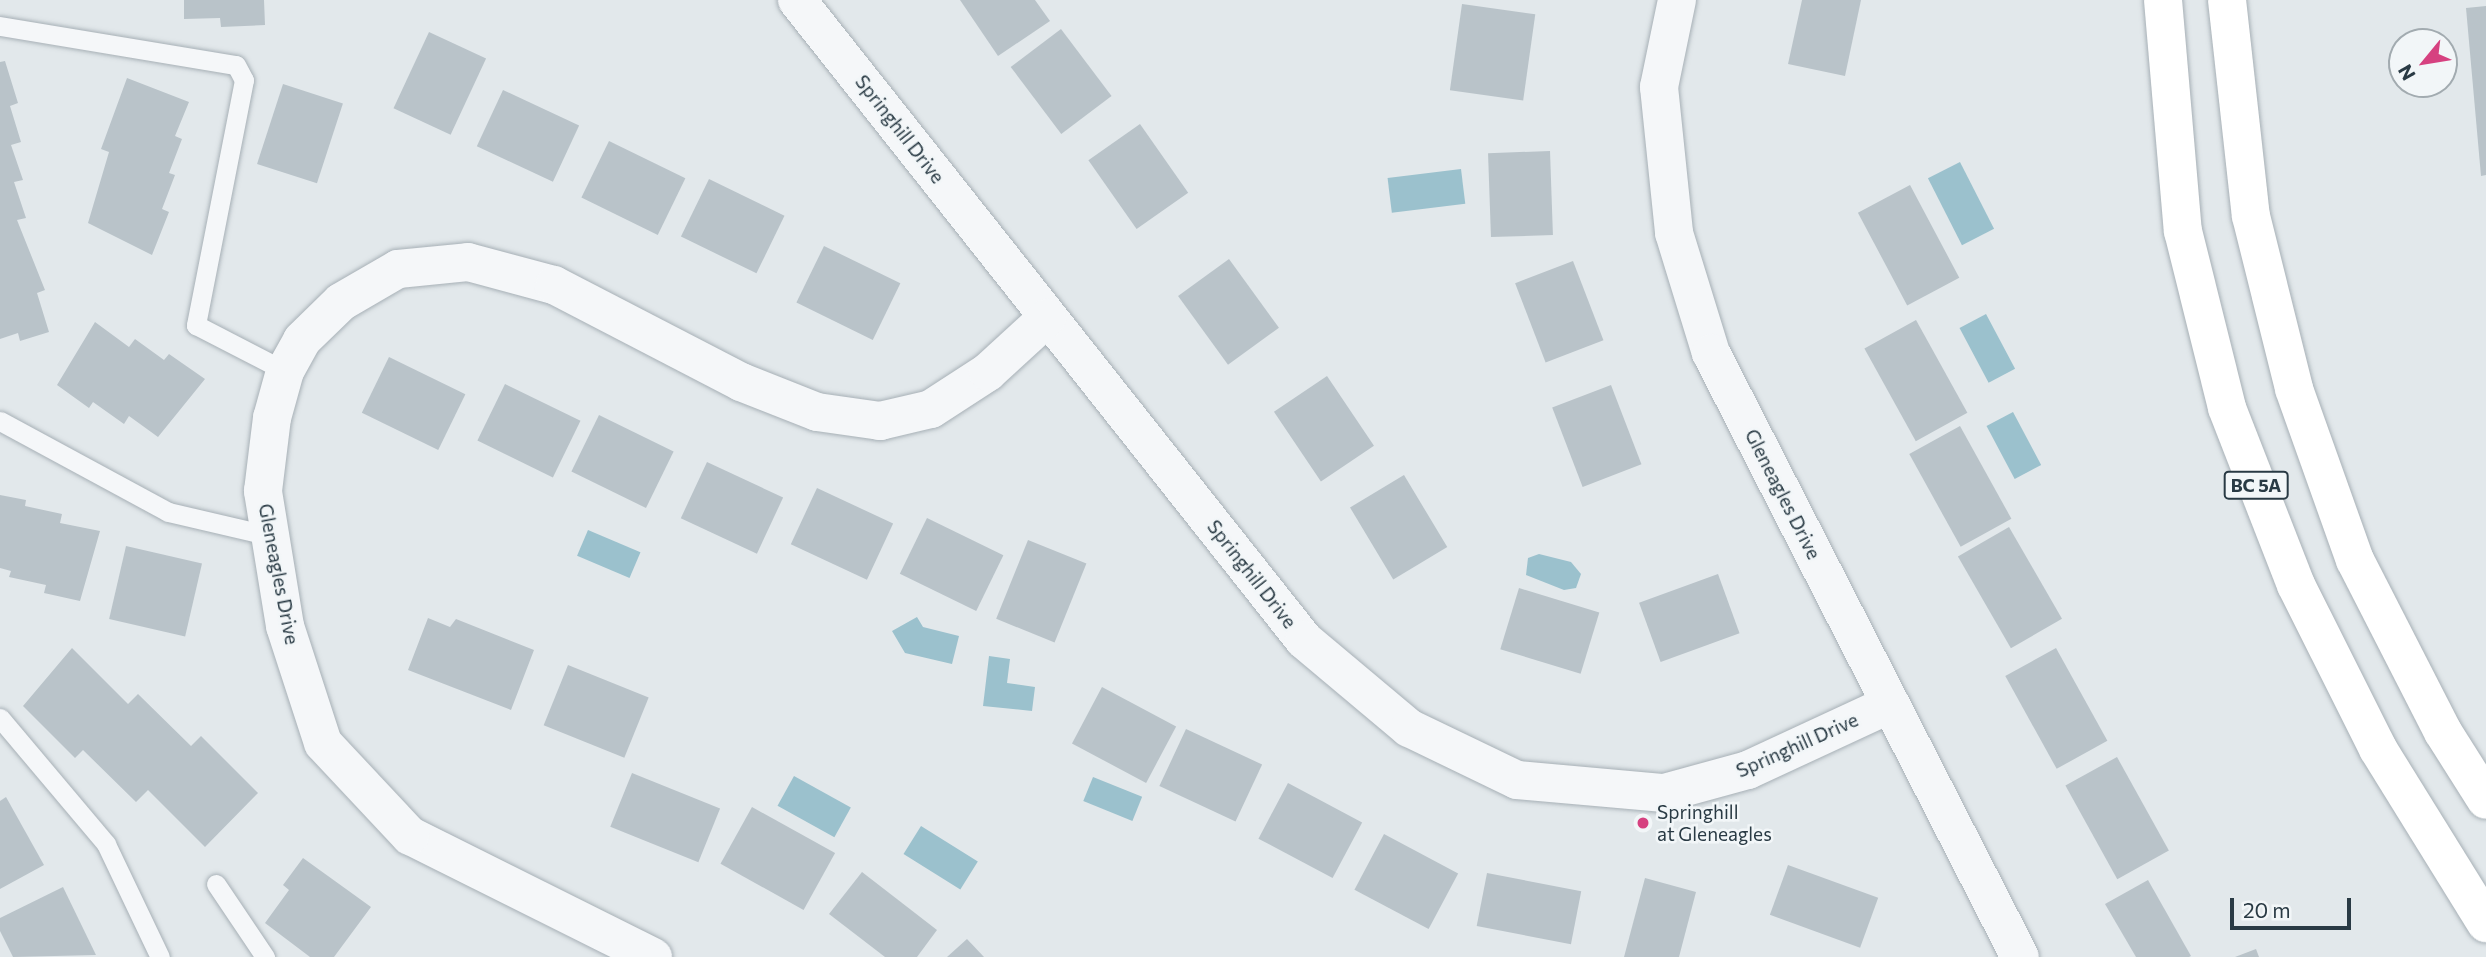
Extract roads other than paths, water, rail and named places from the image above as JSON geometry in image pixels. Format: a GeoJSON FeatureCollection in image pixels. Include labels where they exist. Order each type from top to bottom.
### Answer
{"type":"FeatureCollection","features":[{"type":"Feature","properties":{"kind":"main road","name":"BC 5A"},"geometry":{"type":"LineString","coordinates":[[2163,0],[2183,231],[2227,408],[2295,585],[2372,738],[2486,923]]}},
{"type":"Feature","properties":{"kind":"main road"},"geometry":{"type":"LineString","coordinates":[[2227,0],[2252,216],[2294,389],[2355,560],[2442,732],[2486,800]]}},
{"type":"Feature","properties":{"kind":"street","name":"Springhill Drive"},"geometry":{"type":"LineString","coordinates":[[797,0],[1304,639],[1409,728],[1517,780],[1664,793],[1748,770],[1890,704]]}},
{"type":"Feature","properties":{"kind":"street","name":"Gleneagles Drive"},"geometry":{"type":"LineString","coordinates":[[1678,0],[1659,87],[1674,233],[1711,353],[2020,957]]}},
{"type":"Feature","properties":{"kind":"street","name":"Gleneagles Drive"},"geometry":{"type":"LineString","coordinates":[[653,957],[410,836],[323,743],[285,626],[267,535],[263,491],[272,418],[285,371],[302,340],[352,295],[398,269],[468,262],[554,285],[741,382],[817,412],[880,421],[931,409],[988,372],[1047,318]]}},
{"type":"Feature","properties":{"kind":"lane"},"geometry":{"type":"LineString","coordinates":[[0,26],[236,65],[244,80],[196,325],[285,371]]}},
{"type":"Feature","properties":{"kind":"lane"},"geometry":{"type":"LineString","coordinates":[[0,421],[167,512],[267,535]]}},
{"type":"Feature","properties":{"kind":"lane"},"geometry":{"type":"LineString","coordinates":[[0,718],[106,844],[160,957]]}},
{"type":"Feature","properties":{"kind":"lane"},"geometry":{"type":"LineString","coordinates":[[216,884],[265,957]]}},
{"type":"Feature","properties":{"kind":"water"},"geometry":{"type":"Polygon","coordinates":[[[1960,162],[1994,229],[1962,245],[1928,178],[1960,162]]]}},
{"type":"Feature","properties":{"kind":"water"},"geometry":{"type":"Polygon","coordinates":[[[1461,169],[1465,204],[1392,213],[1388,178],[1461,169]]]}},
{"type":"Feature","properties":{"kind":"water"},"geometry":{"type":"Polygon","coordinates":[[[1986,314],[2015,369],[1989,383],[1960,328],[1986,314]]]}},
{"type":"Feature","properties":{"kind":"water"},"geometry":{"type":"Polygon","coordinates":[[[2013,412],[2041,465],[2015,479],[1987,426],[2013,412]]]}},
{"type":"Feature","properties":{"kind":"water"},"geometry":{"type":"Polygon","coordinates":[[[588,530],[640,552],[630,578],[577,556],[588,530]]]}},
{"type":"Feature","properties":{"kind":"water"},"geometry":{"type":"Polygon","coordinates":[[[1539,554],[1571,562],[1581,574],[1576,588],[1564,590],[1526,575],[1528,558],[1539,554]]]}},
{"type":"Feature","properties":{"kind":"water"},"geometry":{"type":"Polygon","coordinates":[[[917,617],[923,627],[959,636],[952,664],[905,653],[892,631],[917,617]]]}},
{"type":"Feature","properties":{"kind":"water"},"geometry":{"type":"Polygon","coordinates":[[[989,656],[1010,659],[1007,683],[1035,687],[1032,711],[983,706],[989,656]]]}},
{"type":"Feature","properties":{"kind":"water"},"geometry":{"type":"Polygon","coordinates":[[[794,776],[851,808],[834,837],[778,806],[794,776]]]}},
{"type":"Feature","properties":{"kind":"water"},"geometry":{"type":"Polygon","coordinates":[[[1093,777],[1142,797],[1132,821],[1083,801],[1093,777]]]}},
{"type":"Feature","properties":{"kind":"water"},"geometry":{"type":"Polygon","coordinates":[[[921,826],[978,862],[960,889],[904,854],[921,826]]]}},
{"type":"Feature","properties":{"kind":"place","name":"Springhill at Gleneagles"},"geometry":{"type":"Point","coordinates":[1643,823]}}]}
